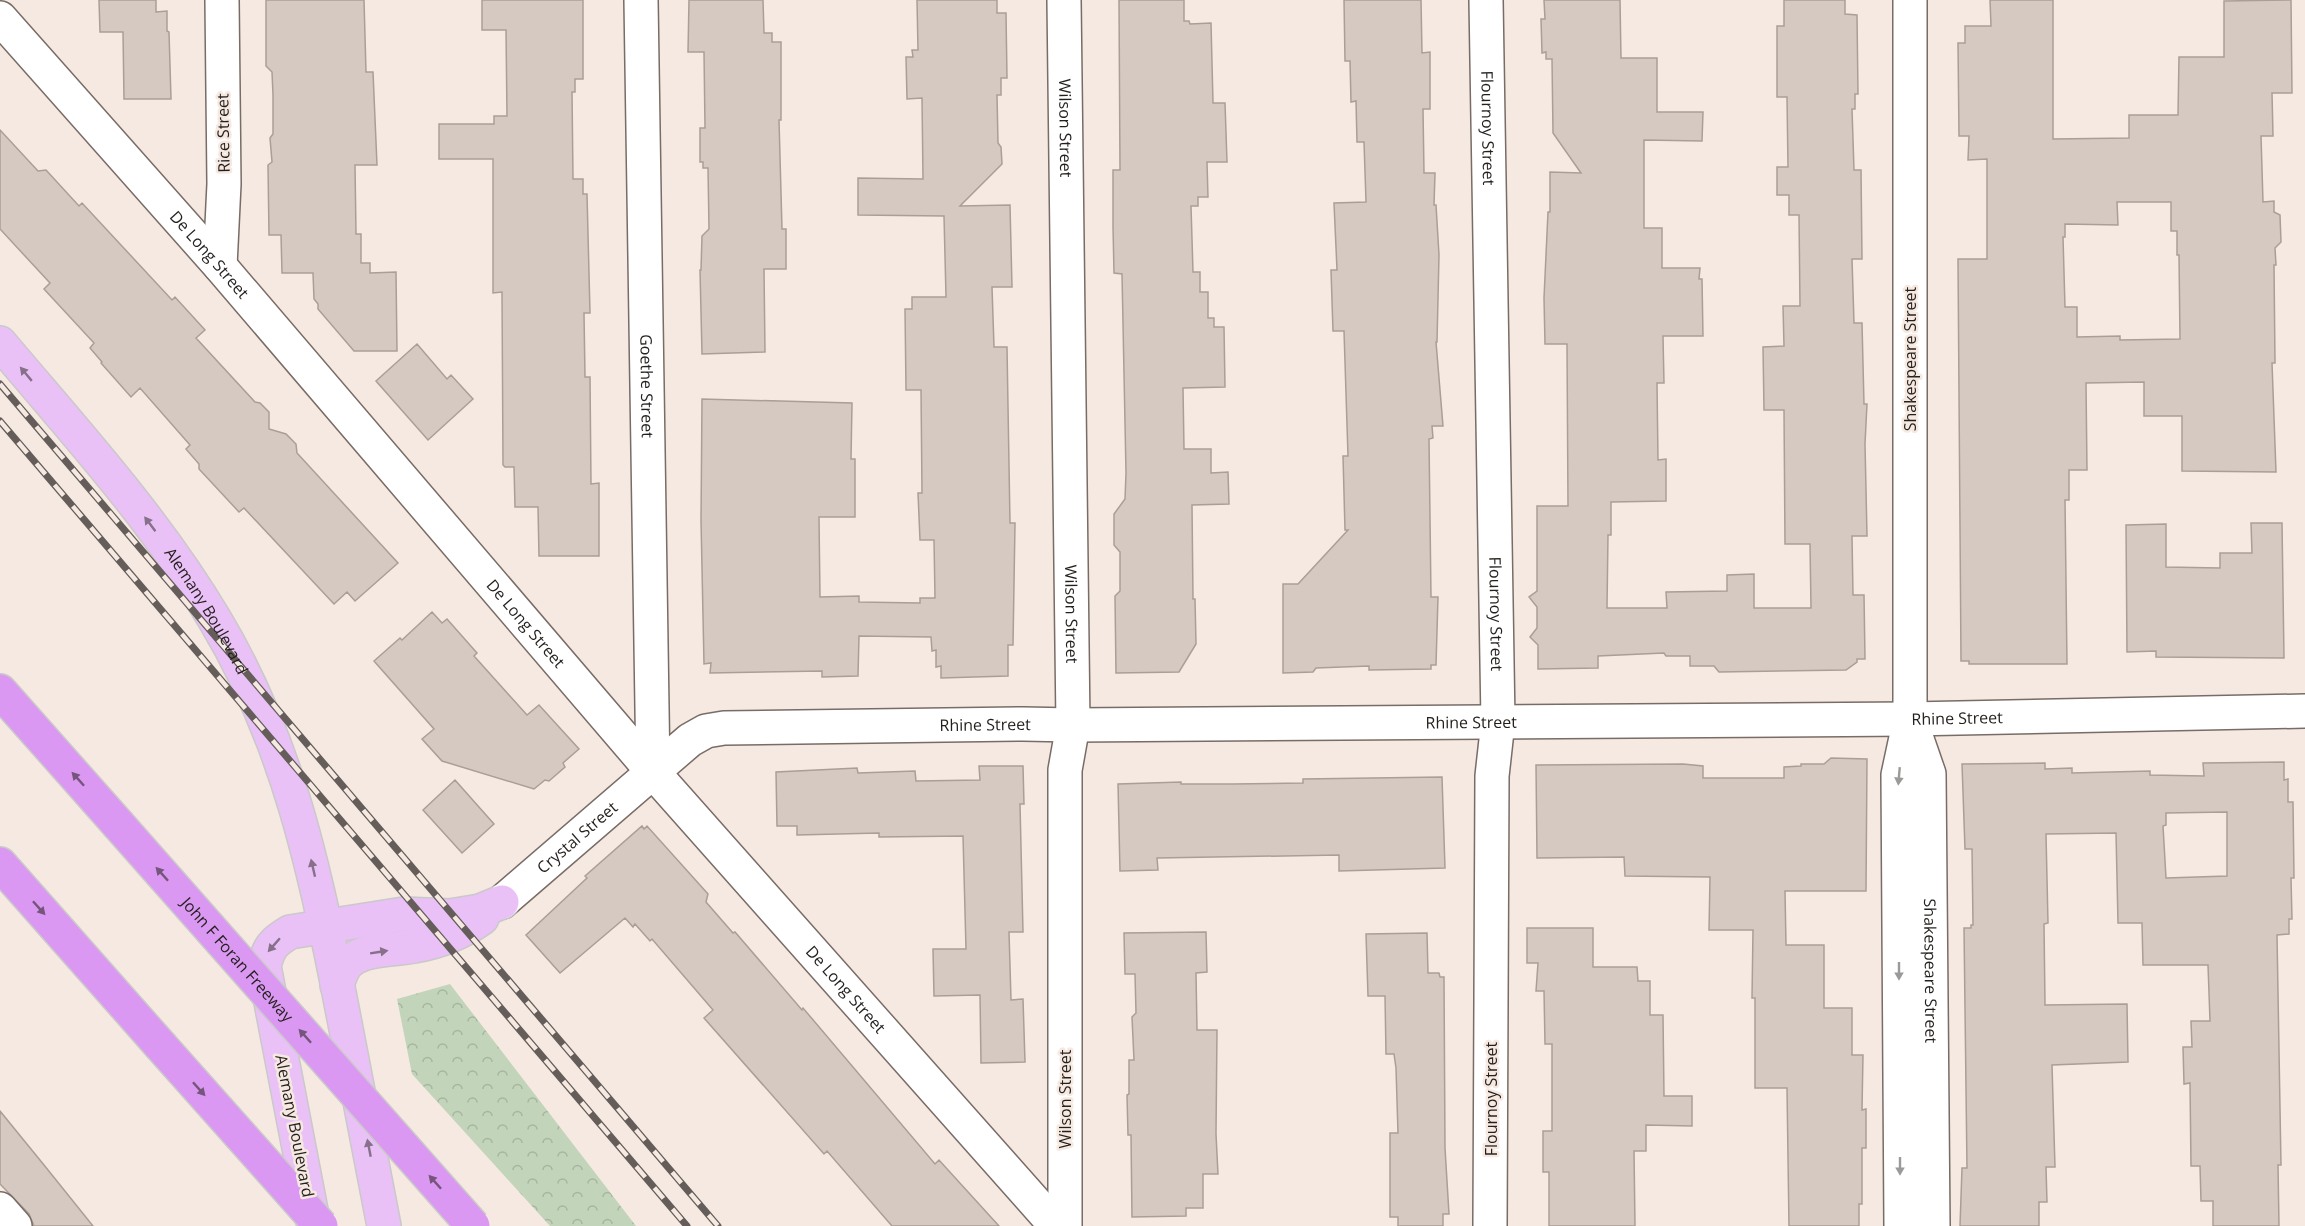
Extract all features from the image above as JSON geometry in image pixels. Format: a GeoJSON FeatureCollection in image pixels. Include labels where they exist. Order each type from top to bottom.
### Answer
{"type":"FeatureCollection","features":[{"type":"Feature","properties":{"kind":"highway","name":"John F Foran Freeway"},"geometry":{"type":"LineString","coordinates":[[0,691],[474,1226]]}},
{"type":"Feature","properties":{"kind":"highway"},"geometry":{"type":"LineString","coordinates":[[0,864],[321,1226]]}},
{"type":"Feature","properties":{"kind":"main road","name":"Alemany Boulevard"},"geometry":{"type":"LineString","coordinates":[[0,343],[126,493],[174,557],[216,621],[252,691],[283,765],[304,832],[326,925],[384,1226]]}},
{"type":"Feature","properties":{"kind":"main road"},"geometry":{"type":"LineString","coordinates":[[326,925],[404,914],[450,916],[480,911],[502,902]]}},
{"type":"Feature","properties":{"kind":"main road"},"geometry":{"type":"LineString","coordinates":[[338,985],[343,969],[351,960],[365,954],[415,946],[455,934],[469,927],[502,902]]}},
{"type":"Feature","properties":{"kind":"main road","name":"Alemany Boulevard"},"geometry":{"type":"LineString","coordinates":[[314,1226],[264,966],[268,951],[276,941],[290,932],[326,925]]}},
{"type":"Feature","properties":{"kind":"street","name":"Rice Street"},"geometry":{"type":"LineString","coordinates":[[220,266],[224,184],[222,0]]}},
{"type":"Feature","properties":{"kind":"street","name":"Goethe Street"},"geometry":{"type":"LineString","coordinates":[[641,0],[653,772]]}},
{"type":"Feature","properties":{"kind":"street","name":"Wilson Street"},"geometry":{"type":"LineString","coordinates":[[1064,0],[1073,725],[1065,770],[1065,1226]]}},
{"type":"Feature","properties":{"kind":"street","name":"Flournoy Street"},"geometry":{"type":"LineString","coordinates":[[1486,0],[1498,722],[1492,776],[1490,1226]]}},
{"type":"Feature","properties":{"kind":"street","name":"Shakespeare Street"},"geometry":{"type":"LineString","coordinates":[[1901,1226],[1898,775],[1910,719],[1910,0]]}},
{"type":"Feature","properties":{"kind":"street","name":"De Long Street"},"geometry":{"type":"LineString","coordinates":[[0,18],[220,266],[653,772],[1056,1226]]}},
{"type":"Feature","properties":{"kind":"street","name":"Rhine Street"},"geometry":{"type":"LineString","coordinates":[[653,772],[690,740],[706,731],[724,728],[1137,723],[1910,719],[2305,711]]}},
{"type":"Feature","properties":{"kind":"street","name":"Shakespeare Street"},"geometry":{"type":"LineString","coordinates":[[1910,719],[1929,774],[1933,1226]]}},
{"type":"Feature","properties":{"kind":"street","name":"Crystal Street"},"geometry":{"type":"LineString","coordinates":[[502,902],[653,772]]}},
{"type":"Feature","properties":{"kind":"street"},"geometry":{"type":"LineString","coordinates":[[0,1209],[15,1226]]}},
{"type":"Feature","properties":{"kind":"green space"},"geometry":{"type":"Polygon","coordinates":[[[450,984],[636,1226],[550,1226],[412,1074],[397,999],[450,984]]]}},
{"type":"Feature","properties":{"kind":"building"},"geometry":{"type":"Polygon","coordinates":[[[99,0],[156,0],[156,12],[167,11],[171,99],[124,99],[123,32],[100,32],[99,0]]]}},
{"type":"Feature","properties":{"kind":"building"},"geometry":{"type":"Polygon","coordinates":[[[266,0],[364,0],[366,72],[373,72],[377,165],[355,165],[356,234],[361,234],[361,263],[370,263],[370,273],[396,272],[397,351],[354,351],[318,309],[318,304],[314,299],[313,273],[282,273],[281,235],[269,235],[268,165],[272,162],[270,138],[273,134],[273,95],[272,72],[266,66],[266,0]]]}},
{"type":"Feature","properties":{"kind":"building"},"geometry":{"type":"Polygon","coordinates":[[[482,0],[583,0],[583,79],[575,79],[575,92],[572,92],[573,179],[583,179],[583,194],[587,194],[590,313],[584,313],[585,377],[590,377],[591,484],[599,483],[599,556],[539,556],[538,507],[515,507],[514,467],[503,465],[502,292],[493,293],[493,159],[439,159],[439,124],[494,124],[494,116],[507,116],[506,30],[482,30],[482,0]]]}},
{"type":"Feature","properties":{"kind":"building"},"geometry":{"type":"Polygon","coordinates":[[[689,0],[763,0],[764,33],[772,33],[772,42],[781,42],[781,120],[779,120],[782,229],[786,229],[786,269],[764,269],[765,352],[702,354],[700,270],[702,236],[709,229],[708,168],[703,168],[703,162],[700,162],[700,128],[705,128],[704,52],[688,52],[689,0]]]}},
{"type":"Feature","properties":{"kind":"building"},"geometry":{"type":"Polygon","coordinates":[[[917,0],[997,0],[997,13],[1006,13],[1007,78],[1001,78],[1001,95],[997,95],[998,143],[1001,147],[1002,164],[960,206],[1010,205],[1012,287],[992,287],[994,347],[1007,347],[1010,523],[1015,523],[1013,645],[1008,645],[1008,676],[941,678],[941,666],[936,667],[936,650],[932,651],[931,637],[859,636],[858,676],[822,677],[822,671],[710,673],[711,663],[704,664],[701,520],[702,399],[852,403],[851,459],[855,459],[855,517],[819,517],[820,597],[859,596],[859,602],[920,603],[920,598],[935,598],[934,540],[920,540],[918,493],[922,493],[921,390],[906,390],[905,309],[912,309],[912,297],[946,297],[944,216],[858,215],[858,178],[923,179],[922,98],[907,99],[906,57],[913,57],[912,50],[918,50],[917,0]]]}},
{"type":"Feature","properties":{"kind":"building"},"geometry":{"type":"Polygon","coordinates":[[[1119,0],[1184,0],[1184,21],[1189,21],[1190,24],[1211,23],[1213,103],[1225,103],[1227,162],[1207,162],[1208,197],[1198,197],[1198,206],[1191,206],[1193,272],[1200,272],[1200,292],[1208,292],[1208,318],[1214,318],[1214,327],[1224,327],[1225,387],[1183,388],[1184,449],[1211,449],[1211,473],[1228,472],[1229,504],[1192,505],[1196,644],[1179,672],[1116,673],[1115,596],[1120,591],[1120,552],[1114,545],[1114,514],[1125,499],[1126,473],[1122,274],[1114,273],[1113,227],[1113,170],[1120,170],[1119,0]]]}},
{"type":"Feature","properties":{"kind":"building"},"geometry":{"type":"Polygon","coordinates":[[[1344,0],[1421,0],[1422,53],[1430,52],[1430,109],[1423,109],[1424,173],[1435,173],[1434,205],[1436,205],[1439,255],[1436,342],[1443,426],[1432,426],[1433,438],[1429,439],[1431,597],[1438,597],[1436,665],[1431,665],[1431,669],[1369,670],[1369,666],[1316,668],[1313,672],[1283,673],[1283,584],[1298,584],[1348,530],[1345,530],[1343,456],[1348,456],[1344,331],[1333,331],[1331,270],[1337,270],[1334,203],[1366,202],[1364,142],[1357,142],[1356,101],[1351,102],[1350,61],[1345,61],[1344,0]]]}},
{"type":"Feature","properties":{"kind":"building"},"geometry":{"type":"Polygon","coordinates":[[[1544,0],[1620,0],[1621,58],[1657,58],[1657,112],[1703,112],[1702,141],[1644,140],[1644,228],[1662,228],[1662,268],[1700,268],[1703,336],[1663,336],[1664,383],[1657,383],[1658,460],[1666,459],[1666,501],[1611,502],[1607,608],[1667,608],[1666,592],[1727,591],[1727,575],[1754,574],[1754,608],[1811,608],[1810,544],[1785,544],[1784,410],[1764,410],[1763,347],[1784,346],[1783,306],[1800,306],[1799,215],[1789,215],[1789,195],[1777,195],[1777,167],[1788,167],[1787,97],[1777,97],[1777,26],[1784,26],[1784,0],[1845,0],[1845,14],[1857,15],[1858,94],[1855,94],[1855,109],[1852,109],[1854,170],[1861,170],[1862,259],[1852,259],[1854,323],[1862,323],[1864,404],[1867,404],[1865,444],[1867,536],[1852,536],[1853,595],[1864,595],[1865,659],[1857,659],[1857,662],[1846,670],[1719,672],[1714,666],[1690,666],[1690,656],[1666,656],[1664,653],[1598,656],[1598,668],[1538,669],[1538,645],[1530,637],[1537,628],[1537,607],[1529,597],[1537,591],[1537,506],[1568,506],[1567,344],[1545,344],[1544,298],[1548,212],[1550,212],[1550,172],[1581,173],[1553,133],[1552,59],[1546,59],[1546,52],[1542,53],[1541,19],[1545,19],[1544,0]]]}},
{"type":"Feature","properties":{"kind":"building"},"geometry":{"type":"Polygon","coordinates":[[[1990,0],[2053,0],[2053,139],[2129,138],[2129,115],[2178,115],[2179,57],[2224,57],[2224,1],[2291,0],[2292,93],[2272,93],[2273,136],[2261,136],[2263,202],[2274,201],[2274,212],[2280,215],[2281,242],[2275,248],[2276,265],[2274,265],[2275,363],[2272,363],[2276,472],[2182,471],[2182,416],[2144,416],[2144,382],[2086,383],[2087,470],[2069,470],[2069,500],[2065,500],[2067,664],[1969,664],[1969,661],[1961,661],[1958,259],[1987,259],[1987,159],[1968,160],[1969,136],[1959,136],[1958,43],[1965,43],[1965,26],[1991,26],[1990,0]],[[2117,202],[2118,225],[2065,224],[2065,237],[2063,237],[2065,307],[2077,307],[2077,337],[2120,336],[2120,340],[2180,339],[2179,255],[2177,255],[2177,231],[2171,231],[2171,202],[2117,202]]]}},
{"type":"Feature","properties":{"kind":"building"},"geometry":{"type":"Polygon","coordinates":[[[0,130],[38,171],[46,170],[79,206],[82,203],[172,300],[175,297],[205,330],[196,338],[255,402],[260,403],[269,412],[269,429],[286,434],[296,444],[297,453],[398,563],[355,601],[347,592],[334,604],[244,508],[239,512],[199,469],[199,464],[186,449],[190,445],[140,388],[131,397],[90,348],[94,343],[44,289],[50,283],[0,229],[0,130]]]}},
{"type":"Feature","properties":{"kind":"building"},"geometry":{"type":"Polygon","coordinates":[[[417,344],[447,379],[451,375],[473,399],[428,440],[376,381],[417,344]]]}},
{"type":"Feature","properties":{"kind":"building"},"geometry":{"type":"Polygon","coordinates":[[[2251,523],[2282,523],[2284,658],[2156,657],[2156,651],[2127,652],[2126,525],[2166,524],[2166,567],[2220,568],[2220,553],[2252,553],[2251,523]]]}},
{"type":"Feature","properties":{"kind":"building"},"geometry":{"type":"Polygon","coordinates":[[[432,612],[442,623],[447,619],[477,653],[474,656],[527,715],[539,705],[579,749],[563,763],[565,767],[549,781],[545,780],[534,789],[442,761],[422,739],[434,729],[374,661],[400,638],[402,640],[432,612]]]}},
{"type":"Feature","properties":{"kind":"building"},"geometry":{"type":"Polygon","coordinates":[[[1831,758],[1867,759],[1866,891],[1785,891],[1786,945],[1824,945],[1824,1008],[1852,1008],[1852,1055],[1863,1055],[1862,1110],[1866,1109],[1866,1148],[1862,1148],[1862,1204],[1859,1204],[1859,1226],[1789,1226],[1787,1088],[1755,1088],[1755,998],[1752,998],[1753,930],[1709,930],[1710,877],[1625,876],[1624,857],[1537,858],[1536,765],[1683,764],[1703,766],[1703,778],[1784,778],[1784,767],[1824,764],[1831,758]]]}},
{"type":"Feature","properties":{"kind":"building"},"geometry":{"type":"Polygon","coordinates":[[[2284,762],[2284,780],[2288,779],[2288,802],[2293,802],[2292,919],[2289,919],[2289,934],[2277,935],[2281,1165],[2278,1165],[2279,1226],[2213,1226],[2213,1201],[2201,1201],[2200,1166],[2191,1166],[2190,1083],[2184,1084],[2183,1047],[2192,1047],[2191,1021],[2210,1021],[2208,965],[2143,965],[2142,923],[2118,923],[2116,833],[2046,834],[2048,923],[2044,924],[2045,1005],[2127,1004],[2128,1062],[2052,1065],[2055,1167],[2046,1167],[2047,1202],[2039,1202],[2039,1226],[1960,1226],[1962,1168],[1967,1168],[1964,928],[1971,928],[1973,925],[1972,849],[1965,849],[1962,764],[2045,763],[2045,769],[2072,768],[2072,773],[2150,771],[2150,775],[2204,776],[2203,763],[2284,762]],[[2227,812],[2166,813],[2166,825],[2163,826],[2166,878],[2227,876],[2227,812]]]}},
{"type":"Feature","properties":{"kind":"building"},"geometry":{"type":"Polygon","coordinates":[[[979,766],[1023,766],[1024,804],[1020,804],[1023,932],[1009,932],[1011,1000],[1023,999],[1025,1062],[981,1063],[980,995],[934,996],[933,949],[966,949],[963,836],[879,837],[879,833],[797,835],[797,826],[777,826],[776,772],[857,768],[858,773],[915,771],[916,781],[980,780],[979,766]]]}},
{"type":"Feature","properties":{"kind":"building"},"geometry":{"type":"Polygon","coordinates":[[[1442,777],[1445,868],[1339,871],[1339,855],[1157,858],[1158,870],[1120,871],[1118,784],[1303,783],[1303,779],[1442,777]]]}},
{"type":"Feature","properties":{"kind":"building"},"geometry":{"type":"Polygon","coordinates":[[[455,780],[494,824],[462,853],[423,810],[455,780]]]}},
{"type":"Feature","properties":{"kind":"building"},"geometry":{"type":"Polygon","coordinates":[[[642,826],[644,829],[647,826],[708,894],[706,902],[802,1010],[803,1008],[935,1164],[939,1160],[999,1226],[892,1226],[827,1151],[824,1154],[704,1018],[713,1010],[652,939],[650,941],[635,924],[633,927],[625,918],[560,973],[526,935],[587,878],[585,876],[642,826]]]}},
{"type":"Feature","properties":{"kind":"building"},"geometry":{"type":"Polygon","coordinates":[[[1527,928],[1593,928],[1593,967],[1637,967],[1638,981],[1650,981],[1650,1015],[1663,1015],[1664,1096],[1692,1096],[1692,1126],[1646,1125],[1646,1151],[1634,1151],[1635,1226],[1549,1226],[1549,1172],[1543,1172],[1543,1131],[1552,1131],[1552,1044],[1545,1044],[1544,991],[1536,991],[1538,963],[1527,963],[1527,928]]]}},
{"type":"Feature","properties":{"kind":"building"},"geometry":{"type":"Polygon","coordinates":[[[1206,932],[1207,972],[1196,973],[1197,1030],[1217,1030],[1218,1174],[1203,1174],[1203,1208],[1186,1208],[1186,1216],[1132,1217],[1131,1135],[1128,1135],[1127,1095],[1129,1094],[1129,1060],[1134,1060],[1132,1017],[1136,1013],[1135,974],[1125,974],[1124,933],[1206,932]]]}},
{"type":"Feature","properties":{"kind":"building"},"geometry":{"type":"Polygon","coordinates":[[[1427,933],[1428,973],[1439,973],[1440,977],[1444,977],[1445,1148],[1449,1214],[1443,1214],[1443,1226],[1398,1226],[1398,1217],[1390,1217],[1390,1133],[1398,1133],[1396,1068],[1394,1054],[1386,1054],[1385,996],[1368,996],[1366,934],[1427,933]]]}},
{"type":"Feature","properties":{"kind":"building"},"geometry":{"type":"Polygon","coordinates":[[[0,1111],[93,1226],[34,1226],[29,1214],[0,1184],[0,1111]]]}},
{"type":"Feature","properties":{"kind":"railway"},"geometry":{"type":"LineString","coordinates":[[0,384],[718,1226]]}},
{"type":"Feature","properties":{"kind":"railway"},"geometry":{"type":"LineString","coordinates":[[0,421],[687,1226]]}}]}
